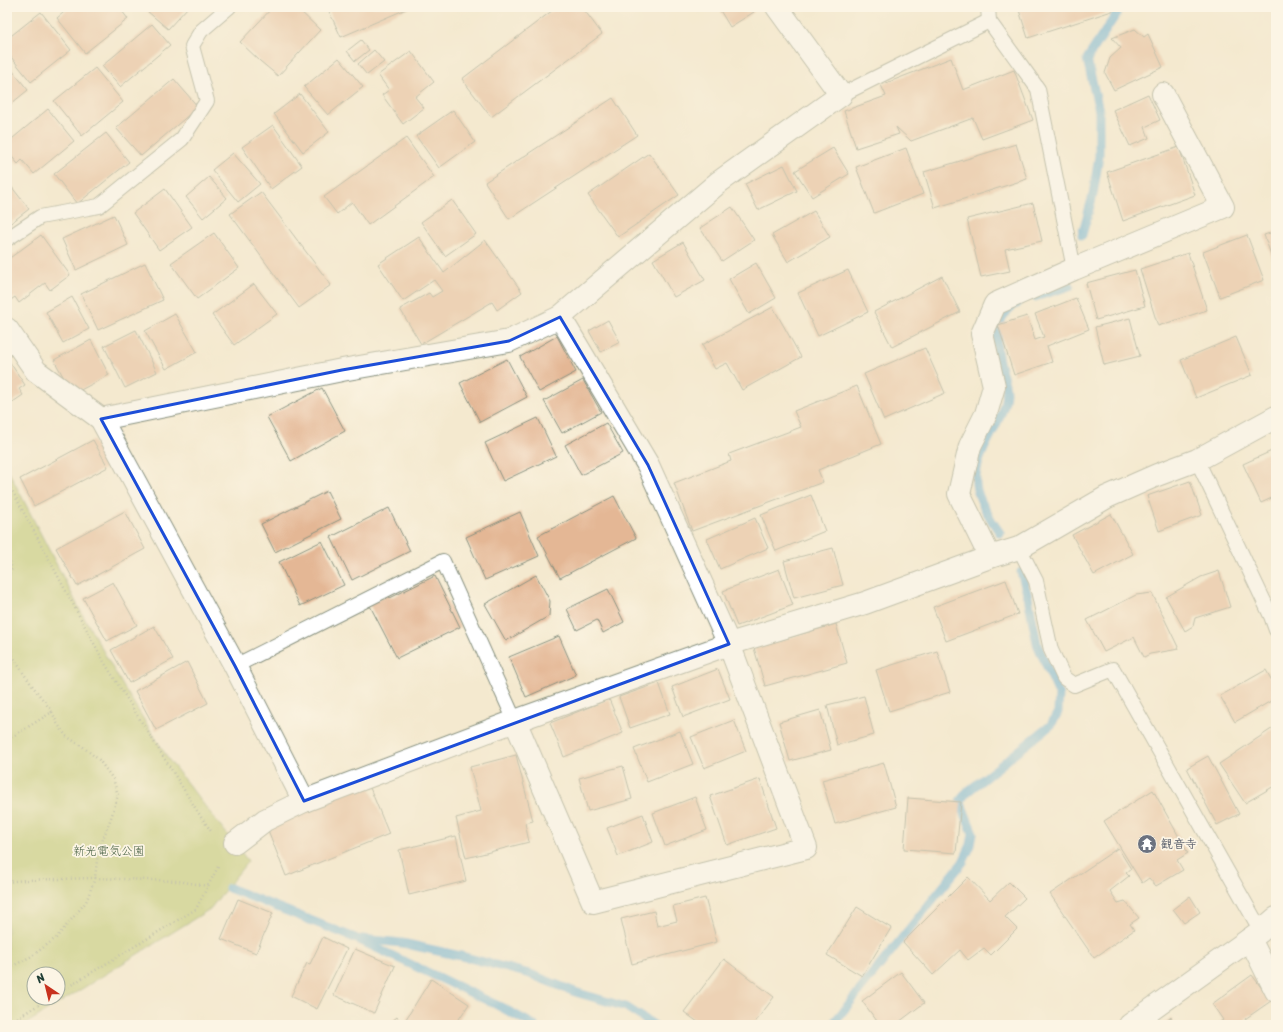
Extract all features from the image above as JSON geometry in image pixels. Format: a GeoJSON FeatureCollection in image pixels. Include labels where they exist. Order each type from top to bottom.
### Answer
{"type":"FeatureCollection","features":[{"type":"Feature","properties":{"kind":"street"},"geometry":{"type":"LineString","coordinates":[[101,419],[342,370],[509,341],[560,317],[718,182],[841,95],[777,7]]}},
{"type":"Feature","properties":{"kind":"street"},"geometry":{"type":"LineString","coordinates":[[990,557],[959,494],[970,446],[986,414],[994,386],[982,334],[995,304],[1074,269],[1223,207],[1163,94]]}},
{"type":"Feature","properties":{"kind":"street"},"geometry":{"type":"LineString","coordinates":[[515,721],[593,902],[806,848],[729,644],[648,465],[560,317]]}},
{"type":"Feature","properties":{"kind":"street"},"geometry":{"type":"LineString","coordinates":[[7,329],[36,371],[101,419],[235,666],[304,801]]}},
{"type":"Feature","properties":{"kind":"street"},"geometry":{"type":"LineString","coordinates":[[228,851],[265,820],[304,801],[515,721],[729,644],[865,603],[990,557],[1019,548],[1106,497],[1197,460],[1276,417]]}},
{"type":"Feature","properties":{"kind":"street"},"geometry":{"type":"LineString","coordinates":[[1130,1025],[1262,930],[1276,991]]}},
{"type":"Feature","properties":{"kind":"lane"},"geometry":{"type":"LineString","coordinates":[[7,239],[40,218],[99,206],[182,139],[207,101],[192,46],[201,31],[229,7]]}},
{"type":"Feature","properties":{"kind":"lane"},"geometry":{"type":"LineString","coordinates":[[988,7],[989,21],[1038,89],[1074,269]]}},
{"type":"Feature","properties":{"kind":"lane"},"geometry":{"type":"LineString","coordinates":[[841,95],[989,21]]}},
{"type":"Feature","properties":{"kind":"lane"},"geometry":{"type":"LineString","coordinates":[[1197,460],[1271,616],[1276,630]]}},
{"type":"Feature","properties":{"kind":"lane"},"geometry":{"type":"LineString","coordinates":[[1019,548],[1036,581],[1051,650],[1064,678],[1074,685],[1114,669],[1262,930]]}},
{"type":"Feature","properties":{"kind":"lane"},"geometry":{"type":"LineString","coordinates":[[235,666],[443,561],[515,721]]}},
{"type":"Feature","properties":{"kind":"path"},"geometry":{"type":"LineString","coordinates":[[7,481],[104,662],[213,834]]}},
{"type":"Feature","properties":{"kind":"path"},"geometry":{"type":"LineString","coordinates":[[7,550],[12,569],[7,577]]}},
{"type":"Feature","properties":{"kind":"path"},"geometry":{"type":"LineString","coordinates":[[7,640],[9,650],[52,712],[57,723],[66,736],[99,760],[113,779],[118,794],[111,818],[98,852],[95,878],[86,902],[56,938],[32,956],[7,969]]}},
{"type":"Feature","properties":{"kind":"path"},"geometry":{"type":"LineString","coordinates":[[7,740],[52,712]]}},
{"type":"Feature","properties":{"kind":"path"},"geometry":{"type":"LineString","coordinates":[[66,988],[196,909],[228,851]]}},
{"type":"Feature","properties":{"kind":"path"},"geometry":{"type":"LineString","coordinates":[[7,882],[95,878],[178,881],[208,886]]}},
{"type":"Feature","properties":{"kind":"path"},"geometry":{"type":"LineString","coordinates":[[7,1024],[37,1006]]}},
{"type":"Feature","properties":{"kind":"highlighted area"},"geometry":{"type":"Polygon","coordinates":[[[560,317],[648,465],[729,644],[304,801],[235,666],[101,419],[342,370],[509,341],[560,317]]]}},
{"type":"Feature","properties":{"kind":"green space","name":"新光電気公園"},"geometry":{"type":"Polygon","coordinates":[[[8,470],[81,612],[123,686],[169,760],[248,861],[210,909],[66,999],[66,966],[26,966],[26,1006],[54,1006],[24,1025],[7,1025],[8,470]]]}},
{"type":"Feature","properties":{"kind":"building"},"geometry":{"type":"Polygon","coordinates":[[[70,7],[119,7],[128,19],[85,53],[57,18],[70,7]]]}},
{"type":"Feature","properties":{"kind":"building"},"geometry":{"type":"Polygon","coordinates":[[[151,7],[188,7],[168,29],[147,11],[151,7]]]}},
{"type":"Feature","properties":{"kind":"building"},"geometry":{"type":"Polygon","coordinates":[[[273,7],[296,7],[320,30],[278,76],[240,42],[273,7]]]}},
{"type":"Feature","properties":{"kind":"building"},"geometry":{"type":"Polygon","coordinates":[[[327,7],[411,7],[341,37],[327,7]]]}},
{"type":"Feature","properties":{"kind":"building"},"geometry":{"type":"Polygon","coordinates":[[[557,7],[582,7],[602,34],[491,117],[462,79],[557,7]]]}},
{"type":"Feature","properties":{"kind":"building"},"geometry":{"type":"Polygon","coordinates":[[[718,7],[751,7],[754,12],[730,27],[718,7]]]}},
{"type":"Feature","properties":{"kind":"building"},"geometry":{"type":"Polygon","coordinates":[[[1018,7],[1114,7],[1115,10],[1028,38],[1018,7]]]}},
{"type":"Feature","properties":{"kind":"building"},"geometry":{"type":"Polygon","coordinates":[[[41,12],[71,50],[31,82],[7,52],[7,39],[41,12]]]}},
{"type":"Feature","properties":{"kind":"building"},"geometry":{"type":"Polygon","coordinates":[[[152,24],[170,45],[120,87],[102,66],[152,24]]]}},
{"type":"Feature","properties":{"kind":"building"},"geometry":{"type":"Polygon","coordinates":[[[1135,29],[1144,37],[1148,34],[1163,67],[1114,90],[1105,73],[1110,58],[1121,48],[1112,38],[1135,29]]]}},
{"type":"Feature","properties":{"kind":"building"},"geometry":{"type":"Polygon","coordinates":[[[361,40],[369,50],[355,61],[347,51],[361,40]]]}},
{"type":"Feature","properties":{"kind":"building"},"geometry":{"type":"Polygon","coordinates":[[[374,50],[384,62],[367,75],[358,64],[374,50]]]}},
{"type":"Feature","properties":{"kind":"building"},"geometry":{"type":"Polygon","coordinates":[[[411,51],[434,82],[415,97],[424,108],[403,124],[382,95],[389,90],[378,75],[411,51]]]}},
{"type":"Feature","properties":{"kind":"building"},"geometry":{"type":"Polygon","coordinates":[[[339,58],[363,87],[328,115],[304,87],[339,58]]]}},
{"type":"Feature","properties":{"kind":"building"},"geometry":{"type":"Polygon","coordinates":[[[951,58],[963,90],[1014,70],[1033,120],[982,139],[973,118],[911,141],[896,127],[899,134],[856,148],[844,111],[886,96],[881,85],[951,58]]]}},
{"type":"Feature","properties":{"kind":"building"},"geometry":{"type":"Polygon","coordinates":[[[7,64],[28,90],[7,107],[7,64]]]}},
{"type":"Feature","properties":{"kind":"building"},"geometry":{"type":"Polygon","coordinates":[[[95,68],[123,102],[82,136],[54,101],[95,68]]]}},
{"type":"Feature","properties":{"kind":"building"},"geometry":{"type":"Polygon","coordinates":[[[174,79],[198,107],[141,156],[116,128],[174,79]]]}},
{"type":"Feature","properties":{"kind":"building"},"geometry":{"type":"Polygon","coordinates":[[[300,94],[329,132],[303,152],[274,114],[300,94]]]}},
{"type":"Feature","properties":{"kind":"building"},"geometry":{"type":"Polygon","coordinates":[[[1148,94],[1160,120],[1145,127],[1149,138],[1130,146],[1113,110],[1148,94]]]}},
{"type":"Feature","properties":{"kind":"building"},"geometry":{"type":"Polygon","coordinates":[[[613,98],[637,135],[509,219],[485,182],[613,98]]]}},
{"type":"Feature","properties":{"kind":"building"},"geometry":{"type":"Polygon","coordinates":[[[48,109],[74,141],[34,174],[22,160],[18,164],[7,151],[7,143],[48,109]]]}},
{"type":"Feature","properties":{"kind":"building"},"geometry":{"type":"Polygon","coordinates":[[[453,110],[475,142],[439,168],[416,136],[453,110]]]}},
{"type":"Feature","properties":{"kind":"building"},"geometry":{"type":"Polygon","coordinates":[[[273,125],[302,166],[271,189],[242,147],[273,125]]]}},
{"type":"Feature","properties":{"kind":"building"},"geometry":{"type":"Polygon","coordinates":[[[106,133],[129,162],[77,204],[54,174],[106,133]]]}},
{"type":"Feature","properties":{"kind":"building"},"geometry":{"type":"Polygon","coordinates":[[[406,138],[434,177],[368,225],[352,202],[337,214],[324,197],[406,138]]]}},
{"type":"Feature","properties":{"kind":"building"},"geometry":{"type":"Polygon","coordinates":[[[1016,144],[1027,179],[935,208],[924,172],[1016,144]]]}},
{"type":"Feature","properties":{"kind":"building"},"geometry":{"type":"Polygon","coordinates":[[[1179,147],[1195,195],[1123,221],[1107,172],[1179,147]]]}},
{"type":"Feature","properties":{"kind":"building"},"geometry":{"type":"Polygon","coordinates":[[[833,148],[849,174],[812,197],[795,171],[833,148]]]}},
{"type":"Feature","properties":{"kind":"building"},"geometry":{"type":"Polygon","coordinates":[[[906,148],[923,194],[874,213],[856,167],[906,148]]]}},
{"type":"Feature","properties":{"kind":"building"},"geometry":{"type":"Polygon","coordinates":[[[233,153],[260,184],[238,202],[212,170],[233,153]]]}},
{"type":"Feature","properties":{"kind":"building"},"geometry":{"type":"Polygon","coordinates":[[[649,153],[679,195],[618,237],[588,195],[649,153]]]}},
{"type":"Feature","properties":{"kind":"building"},"geometry":{"type":"Polygon","coordinates":[[[784,165],[797,191],[758,210],[745,184],[784,165]]]}},
{"type":"Feature","properties":{"kind":"building"},"geometry":{"type":"Polygon","coordinates":[[[209,177],[227,198],[203,218],[186,197],[209,177]]]}},
{"type":"Feature","properties":{"kind":"building"},"geometry":{"type":"Polygon","coordinates":[[[7,181],[29,209],[7,226],[7,181]]]}},
{"type":"Feature","properties":{"kind":"building"},"geometry":{"type":"Polygon","coordinates":[[[165,189],[192,227],[159,250],[133,213],[165,189]]]}},
{"type":"Feature","properties":{"kind":"building"},"geometry":{"type":"Polygon","coordinates":[[[261,192],[331,285],[299,308],[230,214],[261,192]]]}},
{"type":"Feature","properties":{"kind":"building"},"geometry":{"type":"Polygon","coordinates":[[[452,200],[476,234],[445,256],[421,222],[452,200]]]}},
{"type":"Feature","properties":{"kind":"building"},"geometry":{"type":"Polygon","coordinates":[[[1033,203],[1042,241],[1005,249],[1010,271],[981,277],[967,219],[1033,203]]]}},
{"type":"Feature","properties":{"kind":"building"},"geometry":{"type":"Polygon","coordinates":[[[732,207],[754,240],[722,261],[700,228],[732,207]]]}},
{"type":"Feature","properties":{"kind":"building"},"geometry":{"type":"Polygon","coordinates":[[[814,211],[830,237],[788,262],[772,235],[814,211]]]}},
{"type":"Feature","properties":{"kind":"building"},"geometry":{"type":"Polygon","coordinates":[[[114,215],[128,245],[76,270],[62,239],[114,215]]]}},
{"type":"Feature","properties":{"kind":"building"},"geometry":{"type":"Polygon","coordinates":[[[1276,231],[1276,269],[1264,235],[1276,231]]]}},
{"type":"Feature","properties":{"kind":"building"},"geometry":{"type":"Polygon","coordinates":[[[214,233],[239,268],[197,299],[171,263],[214,233]]]}},
{"type":"Feature","properties":{"kind":"building"},"geometry":{"type":"Polygon","coordinates":[[[41,235],[70,275],[50,290],[45,283],[19,303],[15,297],[8,302],[7,260],[41,235]]]}},
{"type":"Feature","properties":{"kind":"building"},"geometry":{"type":"Polygon","coordinates":[[[1247,235],[1264,280],[1220,297],[1203,252],[1247,235]]]}},
{"type":"Feature","properties":{"kind":"building"},"geometry":{"type":"Polygon","coordinates":[[[419,237],[444,273],[485,240],[522,292],[497,310],[492,302],[421,344],[400,309],[429,293],[432,297],[442,291],[434,280],[403,301],[378,264],[419,237]]]}},
{"type":"Feature","properties":{"kind":"building"},"geometry":{"type":"Polygon","coordinates":[[[683,242],[705,280],[674,297],[653,260],[683,242]]]}},
{"type":"Feature","properties":{"kind":"building"},"geometry":{"type":"Polygon","coordinates":[[[1188,253],[1207,310],[1158,326],[1140,269],[1188,253]]]}},
{"type":"Feature","properties":{"kind":"building"},"geometry":{"type":"Polygon","coordinates":[[[145,263],[163,300],[98,330],[81,294],[145,263]]]}},
{"type":"Feature","properties":{"kind":"building"},"geometry":{"type":"Polygon","coordinates":[[[756,263],[776,298],[749,314],[729,279],[756,263]]]}},
{"type":"Feature","properties":{"kind":"building"},"geometry":{"type":"Polygon","coordinates":[[[848,270],[868,312],[818,336],[798,293],[848,270]]]}},
{"type":"Feature","properties":{"kind":"building"},"geometry":{"type":"Polygon","coordinates":[[[1135,270],[1145,306],[1096,320],[1086,283],[1135,270]]]}},
{"type":"Feature","properties":{"kind":"building"},"geometry":{"type":"Polygon","coordinates":[[[942,276],[960,312],[892,347],[874,312],[942,276]]]}},
{"type":"Feature","properties":{"kind":"building"},"geometry":{"type":"Polygon","coordinates":[[[254,284],[277,314],[234,345],[212,315],[254,284]]]}},
{"type":"Feature","properties":{"kind":"building"},"geometry":{"type":"Polygon","coordinates":[[[72,297],[89,329],[63,343],[46,312],[72,297]]]}},
{"type":"Feature","properties":{"kind":"building"},"geometry":{"type":"Polygon","coordinates":[[[1076,298],[1089,329],[1047,346],[1052,362],[1014,375],[998,325],[1027,316],[1035,340],[1044,337],[1035,314],[1076,298]]]}},
{"type":"Feature","properties":{"kind":"building"},"geometry":{"type":"Polygon","coordinates":[[[773,307],[801,357],[742,390],[727,363],[715,369],[702,345],[773,307]]]}},
{"type":"Feature","properties":{"kind":"building"},"geometry":{"type":"Polygon","coordinates":[[[175,314],[197,352],[166,369],[145,331],[175,314]]]}},
{"type":"Feature","properties":{"kind":"building"},"geometry":{"type":"Polygon","coordinates":[[[1130,318],[1140,356],[1104,365],[1095,327],[1130,318]]]}},
{"type":"Feature","properties":{"kind":"building"},"geometry":{"type":"Polygon","coordinates":[[[608,320],[620,342],[601,352],[589,331],[608,320]]]}},
{"type":"Feature","properties":{"kind":"building"},"geometry":{"type":"Polygon","coordinates":[[[136,330],[157,372],[125,388],[104,346],[136,330]]]}},
{"type":"Feature","properties":{"kind":"building"},"geometry":{"type":"Polygon","coordinates":[[[557,336],[576,372],[539,392],[520,357],[557,336]]]}},
{"type":"Feature","properties":{"kind":"building"},"geometry":{"type":"Polygon","coordinates":[[[1236,337],[1252,375],[1196,398],[1181,360],[1236,337]]]}},
{"type":"Feature","properties":{"kind":"building"},"geometry":{"type":"Polygon","coordinates":[[[91,340],[109,375],[73,394],[54,360],[91,340]]]}},
{"type":"Feature","properties":{"kind":"building"},"geometry":{"type":"Polygon","coordinates":[[[925,348],[945,393],[884,420],[864,374],[925,348]]]}},
{"type":"Feature","properties":{"kind":"building"},"geometry":{"type":"Polygon","coordinates":[[[7,358],[25,385],[19,389],[23,395],[7,406],[7,358]]]}},
{"type":"Feature","properties":{"kind":"building"},"geometry":{"type":"Polygon","coordinates":[[[507,359],[527,397],[480,422],[460,383],[507,359]]]}},
{"type":"Feature","properties":{"kind":"building"},"geometry":{"type":"Polygon","coordinates":[[[583,380],[601,412],[562,433],[544,401],[583,380]]]}},
{"type":"Feature","properties":{"kind":"building"},"geometry":{"type":"Polygon","coordinates":[[[857,386],[881,444],[818,470],[823,482],[692,531],[674,483],[731,461],[729,454],[801,427],[794,411],[857,386]]]}},
{"type":"Feature","properties":{"kind":"building"},"geometry":{"type":"Polygon","coordinates":[[[322,388],[345,431],[291,461],[267,417],[322,388]]]}},
{"type":"Feature","properties":{"kind":"building"},"geometry":{"type":"Polygon","coordinates":[[[538,418],[556,456],[503,481],[485,443],[538,418]]]}},
{"type":"Feature","properties":{"kind":"building"},"geometry":{"type":"Polygon","coordinates":[[[606,423],[623,453],[581,475],[565,445],[606,423]]]}},
{"type":"Feature","properties":{"kind":"building"},"geometry":{"type":"Polygon","coordinates":[[[93,440],[108,467],[34,506],[20,479],[93,440]]]}},
{"type":"Feature","properties":{"kind":"building"},"geometry":{"type":"Polygon","coordinates":[[[1276,449],[1276,496],[1261,503],[1243,464],[1276,449]]]}},
{"type":"Feature","properties":{"kind":"building"},"geometry":{"type":"Polygon","coordinates":[[[1190,481],[1202,515],[1159,531],[1147,496],[1190,481]]]}},
{"type":"Feature","properties":{"kind":"building"},"geometry":{"type":"Polygon","coordinates":[[[327,491],[341,519],[275,552],[261,524],[327,491]]]}},
{"type":"Feature","properties":{"kind":"building"},"geometry":{"type":"Polygon","coordinates":[[[811,495],[825,531],[776,551],[761,515],[811,495]]]}},
{"type":"Feature","properties":{"kind":"building"},"geometry":{"type":"Polygon","coordinates":[[[614,496],[636,538],[560,578],[538,536],[614,496]]]}},
{"type":"Feature","properties":{"kind":"building"},"geometry":{"type":"Polygon","coordinates":[[[389,508],[410,551],[352,580],[331,537],[389,508]]]}},
{"type":"Feature","properties":{"kind":"building"},"geometry":{"type":"Polygon","coordinates":[[[125,511],[145,549],[77,586],[56,548],[125,511]]]}},
{"type":"Feature","properties":{"kind":"building"},"geometry":{"type":"Polygon","coordinates":[[[520,512],[539,556],[485,580],[466,537],[520,512]]]}},
{"type":"Feature","properties":{"kind":"building"},"geometry":{"type":"Polygon","coordinates":[[[1111,514],[1133,554],[1094,575],[1072,535],[1111,514]]]}},
{"type":"Feature","properties":{"kind":"building"},"geometry":{"type":"Polygon","coordinates":[[[755,518],[768,548],[720,569],[707,539],[755,518]]]}},
{"type":"Feature","properties":{"kind":"building"},"geometry":{"type":"Polygon","coordinates":[[[322,541],[344,585],[300,606],[279,562],[322,541]]]}},
{"type":"Feature","properties":{"kind":"building"},"geometry":{"type":"Polygon","coordinates":[[[833,548],[843,585],[794,598],[784,561],[833,548]]]}},
{"type":"Feature","properties":{"kind":"building"},"geometry":{"type":"Polygon","coordinates":[[[779,569],[793,605],[737,626],[723,591],[779,569]]]}},
{"type":"Feature","properties":{"kind":"building"},"geometry":{"type":"Polygon","coordinates":[[[1219,571],[1230,607],[1195,618],[1193,626],[1185,631],[1166,597],[1201,577],[1219,571]]]}},
{"type":"Feature","properties":{"kind":"building"},"geometry":{"type":"Polygon","coordinates":[[[536,575],[550,601],[549,616],[506,641],[485,604],[536,575]]]}},
{"type":"Feature","properties":{"kind":"building"},"geometry":{"type":"Polygon","coordinates":[[[435,576],[460,627],[397,658],[369,604],[388,594],[390,598],[435,576]]]}},
{"type":"Feature","properties":{"kind":"building"},"geometry":{"type":"Polygon","coordinates":[[[1006,580],[1018,614],[946,641],[933,607],[1006,580]]]}},
{"type":"Feature","properties":{"kind":"building"},"geometry":{"type":"Polygon","coordinates":[[[113,582],[137,625],[107,641],[83,598],[113,582]]]}},
{"type":"Feature","properties":{"kind":"building"},"geometry":{"type":"Polygon","coordinates":[[[608,589],[624,622],[603,633],[597,620],[577,630],[567,609],[608,589]]]}},
{"type":"Feature","properties":{"kind":"building"},"geometry":{"type":"Polygon","coordinates":[[[1152,593],[1179,649],[1150,654],[1144,657],[1134,637],[1104,652],[1087,620],[1136,595],[1152,593]]]}},
{"type":"Feature","properties":{"kind":"building"},"geometry":{"type":"Polygon","coordinates":[[[836,624],[847,663],[765,686],[754,648],[836,624]]]}},
{"type":"Feature","properties":{"kind":"building"},"geometry":{"type":"Polygon","coordinates":[[[154,626],[173,659],[129,683],[111,650],[154,626]]]}},
{"type":"Feature","properties":{"kind":"building"},"geometry":{"type":"Polygon","coordinates":[[[559,636],[576,675],[526,697],[509,657],[559,636]]]}},
{"type":"Feature","properties":{"kind":"building"},"geometry":{"type":"Polygon","coordinates":[[[937,651],[950,692],[889,711],[876,670],[937,651]]]}},
{"type":"Feature","properties":{"kind":"building"},"geometry":{"type":"Polygon","coordinates":[[[187,662],[208,703],[156,730],[135,691],[187,662]]]}},
{"type":"Feature","properties":{"kind":"building"},"geometry":{"type":"Polygon","coordinates":[[[718,669],[730,699],[683,717],[672,687],[718,669]]]}},
{"type":"Feature","properties":{"kind":"building"},"geometry":{"type":"Polygon","coordinates":[[[1266,670],[1276,688],[1276,698],[1235,722],[1220,696],[1266,670]]]}},
{"type":"Feature","properties":{"kind":"building"},"geometry":{"type":"Polygon","coordinates":[[[659,683],[670,714],[630,728],[619,697],[659,683]]]}},
{"type":"Feature","properties":{"kind":"building"},"geometry":{"type":"Polygon","coordinates":[[[864,696],[874,735],[837,745],[827,705],[864,696]]]}},
{"type":"Feature","properties":{"kind":"building"},"geometry":{"type":"Polygon","coordinates":[[[609,699],[623,733],[564,757],[550,723],[609,699]]]}},
{"type":"Feature","properties":{"kind":"building"},"geometry":{"type":"Polygon","coordinates":[[[820,710],[831,750],[790,761],[779,722],[820,710]]]}},
{"type":"Feature","properties":{"kind":"building"},"geometry":{"type":"Polygon","coordinates":[[[734,720],[746,751],[704,768],[691,737],[734,720]]]}},
{"type":"Feature","properties":{"kind":"building"},"geometry":{"type":"Polygon","coordinates":[[[1276,726],[1276,785],[1245,803],[1219,764],[1276,726]]]}},
{"type":"Feature","properties":{"kind":"building"},"geometry":{"type":"Polygon","coordinates":[[[680,731],[693,764],[647,782],[634,749],[680,731]]]}},
{"type":"Feature","properties":{"kind":"building"},"geometry":{"type":"Polygon","coordinates":[[[516,755],[533,821],[525,823],[529,842],[466,858],[456,818],[481,811],[470,767],[516,755]]]}},
{"type":"Feature","properties":{"kind":"building"},"geometry":{"type":"Polygon","coordinates":[[[1208,756],[1239,814],[1217,825],[1187,768],[1208,756]]]}},
{"type":"Feature","properties":{"kind":"building"},"geometry":{"type":"Polygon","coordinates":[[[884,763],[896,807],[835,824],[822,780],[884,763]]]}},
{"type":"Feature","properties":{"kind":"building"},"geometry":{"type":"Polygon","coordinates":[[[623,766],[632,799],[588,811],[579,778],[623,766]]]}},
{"type":"Feature","properties":{"kind":"building"},"geometry":{"type":"Polygon","coordinates":[[[760,779],[776,828],[727,845],[710,796],[760,779]]]}},
{"type":"Feature","properties":{"kind":"building"},"geometry":{"type":"Polygon","coordinates":[[[368,783],[389,834],[286,876],[266,825],[368,783]]]}},
{"type":"Feature","properties":{"kind":"building"},"geometry":{"type":"Polygon","coordinates":[[[1153,790],[1188,853],[1177,860],[1183,870],[1156,886],[1149,878],[1142,883],[1104,821],[1153,790]]]}},
{"type":"Feature","properties":{"kind":"building"},"geometry":{"type":"Polygon","coordinates":[[[695,797],[707,830],[665,846],[653,813],[695,797]]]}},
{"type":"Feature","properties":{"kind":"building"},"geometry":{"type":"Polygon","coordinates":[[[908,798],[961,802],[956,853],[904,849],[908,798]]]}},
{"type":"Feature","properties":{"kind":"building"},"geometry":{"type":"Polygon","coordinates":[[[643,814],[653,842],[618,856],[607,828],[643,814]]]}},
{"type":"Feature","properties":{"kind":"building"},"geometry":{"type":"Polygon","coordinates":[[[456,836],[466,881],[409,895],[399,850],[456,836]]]}},
{"type":"Feature","properties":{"kind":"building"},"geometry":{"type":"Polygon","coordinates":[[[1118,848],[1131,869],[1126,873],[1129,876],[1110,891],[1118,903],[1125,901],[1139,918],[1130,924],[1134,930],[1094,958],[1050,894],[1118,848]]]}},
{"type":"Feature","properties":{"kind":"building"},"geometry":{"type":"Polygon","coordinates":[[[968,877],[990,900],[1009,882],[1025,898],[1005,917],[1017,929],[991,955],[984,948],[968,960],[960,950],[933,975],[903,942],[968,877]]]}},
{"type":"Feature","properties":{"kind":"building"},"geometry":{"type":"Polygon","coordinates":[[[1190,896],[1200,912],[1184,923],[1173,909],[1190,896]]]}},
{"type":"Feature","properties":{"kind":"building"},"geometry":{"type":"Polygon","coordinates":[[[705,898],[717,942],[632,964],[621,919],[654,911],[657,926],[677,921],[673,906],[705,898]]]}},
{"type":"Feature","properties":{"kind":"building"},"geometry":{"type":"Polygon","coordinates":[[[238,899],[273,913],[256,953],[221,939],[238,899]]]}},
{"type":"Feature","properties":{"kind":"building"},"geometry":{"type":"Polygon","coordinates":[[[857,907],[891,928],[862,976],[827,955],[857,907]]]}},
{"type":"Feature","properties":{"kind":"building"},"geometry":{"type":"Polygon","coordinates":[[[323,937],[347,949],[317,1009],[291,996],[307,963],[310,964],[323,937]]]}},
{"type":"Feature","properties":{"kind":"building"},"geometry":{"type":"Polygon","coordinates":[[[355,949],[395,966],[374,1013],[334,995],[355,949]]]}},
{"type":"Feature","properties":{"kind":"building"},"geometry":{"type":"Polygon","coordinates":[[[724,959],[774,997],[753,1025],[702,1025],[684,1012],[724,959]]]}},
{"type":"Feature","properties":{"kind":"building"},"geometry":{"type":"Polygon","coordinates":[[[901,972],[924,1003],[895,1025],[880,1025],[862,1001],[901,972]]]}},
{"type":"Feature","properties":{"kind":"building"},"geometry":{"type":"Polygon","coordinates":[[[1252,975],[1271,1001],[1245,1019],[1249,1025],[1216,1025],[1223,1020],[1212,1004],[1252,975]]]}},
{"type":"Feature","properties":{"kind":"building"},"geometry":{"type":"Polygon","coordinates":[[[431,979],[469,1004],[455,1025],[416,1025],[406,1019],[431,979]]]}},
{"type":"Feature","properties":{"kind":"building"},"geometry":{"type":"Polygon","coordinates":[[[397,1017],[403,1025],[387,1025],[397,1017]]]}},
{"type":"Feature","properties":{"kind":"building"},"geometry":{"type":"Polygon","coordinates":[[[1171,1017],[1175,1025],[1162,1025],[1171,1017]]]}},
{"type":"Feature","properties":{"kind":"waterway"},"geometry":{"type":"LineString","coordinates":[[1082,235],[1093,195],[1099,156],[1099,111],[1087,59],[1117,13],[1119,7]]}},
{"type":"Feature","properties":{"kind":"waterway"},"geometry":{"type":"LineString","coordinates":[[1035,297],[1070,286]]}},
{"type":"Feature","properties":{"kind":"waterway"},"geometry":{"type":"LineString","coordinates":[[1000,533],[982,503],[976,484],[980,459],[1001,415],[1006,392],[997,350],[999,324],[1010,308],[1017,304]]}},
{"type":"Feature","properties":{"kind":"waterway"},"geometry":{"type":"LineString","coordinates":[[832,1025],[963,862],[971,845],[973,833],[960,801],[966,793],[1051,725],[1058,712],[1059,694],[1037,644],[1028,597],[1021,572]]}},
{"type":"Feature","properties":{"kind":"waterway"},"geometry":{"type":"LineString","coordinates":[[229,888],[355,938],[497,1005],[534,1025]]}},
{"type":"Feature","properties":{"kind":"waterway"},"geometry":{"type":"LineString","coordinates":[[362,939],[402,943],[465,957],[530,974],[575,992],[626,1007],[654,1025]]}},
{"type":"Feature","properties":{"kind":"place","name":"観音寺"},"geometry":{"type":"Point","coordinates":[1147,844]}}]}
